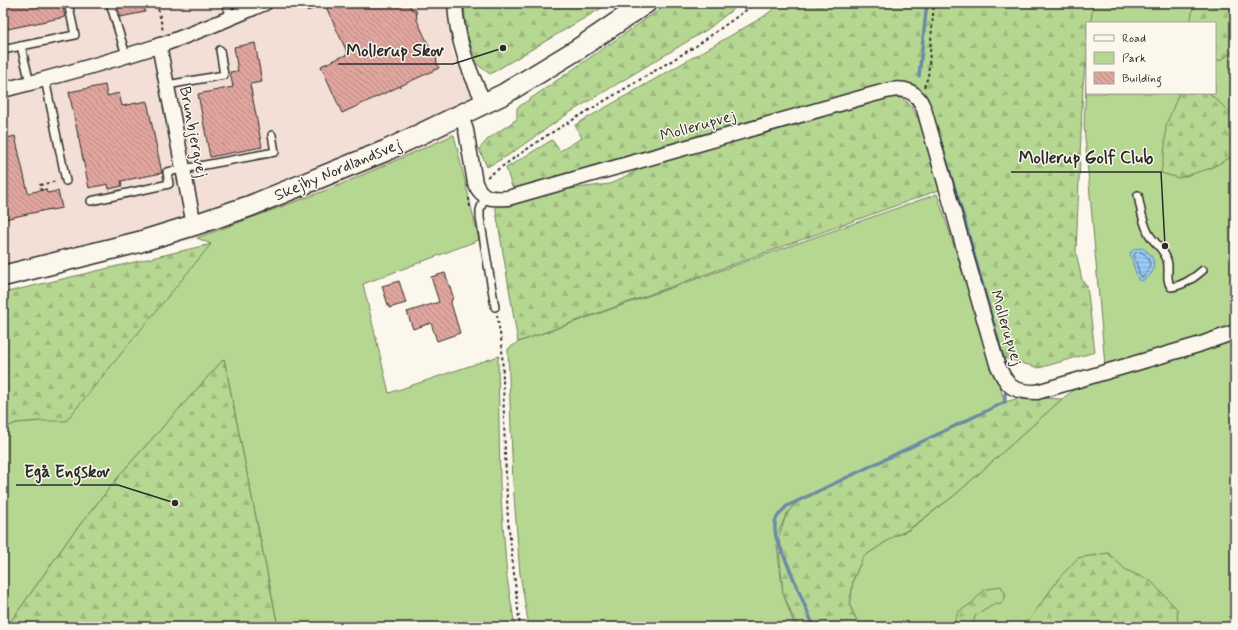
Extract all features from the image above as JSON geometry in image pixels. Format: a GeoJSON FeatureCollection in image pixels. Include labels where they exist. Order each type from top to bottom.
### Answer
{"type":"FeatureCollection","features":[{"type":"Feature","properties":{"kind":"street"},"geometry":{"type":"LineString","coordinates":[[3,90],[45,80],[162,44],[265,3]]}},
{"type":"Feature","properties":{"kind":"street"},"geometry":{"type":"LineString","coordinates":[[454,3],[459,38],[465,60],[485,104]]}},
{"type":"Feature","properties":{"kind":"street","name":"Skejby Nordlandsvej"},"geometry":{"type":"LineString","coordinates":[[3,276],[139,242],[194,225],[297,188],[385,151],[461,116],[528,80],[578,49],[646,3]]}},
{"type":"Feature","properties":{"kind":"street","name":"Brunbjergvej"},"geometry":{"type":"LineString","coordinates":[[162,44],[167,85],[194,225]]}},
{"type":"Feature","properties":{"kind":"street","name":"Mollerupvej"},"geometry":{"type":"LineString","coordinates":[[485,196],[494,199],[508,198],[895,89],[909,90],[919,98],[924,109],[997,364],[1003,377],[1012,388],[1025,392],[1037,392],[1198,345],[1235,332]]}},
{"type":"Feature","properties":{"kind":"street"},"geometry":{"type":"LineString","coordinates":[[461,116],[466,130],[475,183],[478,190],[485,196]]}},
{"type":"Feature","properties":{"kind":"lane"},"geometry":{"type":"LineString","coordinates":[[3,50],[75,35],[68,3]]}},
{"type":"Feature","properties":{"kind":"lane"},"geometry":{"type":"LineString","coordinates":[[110,3],[126,55]]}},
{"type":"Feature","properties":{"kind":"lane"},"geometry":{"type":"LineString","coordinates":[[225,3],[232,17]]}},
{"type":"Feature","properties":{"kind":"lane"},"geometry":{"type":"LineString","coordinates":[[21,46],[30,83]]}},
{"type":"Feature","properties":{"kind":"lane"},"geometry":{"type":"LineString","coordinates":[[167,85],[224,75],[220,50]]}},
{"type":"Feature","properties":{"kind":"lane"},"geometry":{"type":"LineString","coordinates":[[45,80],[66,180]]}},
{"type":"Feature","properties":{"kind":"lane"},"geometry":{"type":"LineString","coordinates":[[91,201],[169,184],[167,172],[275,152],[272,135]]}},
{"type":"Feature","properties":{"kind":"lane"},"geometry":{"type":"LineString","coordinates":[[1138,195],[1147,231],[1167,260],[1169,268],[1169,285],[1171,287],[1184,283],[1203,270]]}},
{"type":"Feature","properties":{"kind":"lane"},"geometry":{"type":"LineString","coordinates":[[485,196],[480,210],[480,218],[495,307]]}},
{"type":"Feature","properties":{"kind":"path"},"geometry":{"type":"LineString","coordinates":[[157,3],[162,44]]}},
{"type":"Feature","properties":{"kind":"path"},"geometry":{"type":"LineString","coordinates":[[475,183],[494,173],[546,136],[696,46],[756,3]]}},
{"type":"Feature","properties":{"kind":"path"},"geometry":{"type":"LineString","coordinates":[[919,98],[928,77],[934,3]]}},
{"type":"Feature","properties":{"kind":"path"},"geometry":{"type":"LineString","coordinates":[[41,191],[40,185],[66,180]]}},
{"type":"Feature","properties":{"kind":"path"},"geometry":{"type":"LineString","coordinates":[[495,307],[502,345],[508,520],[520,627]]}},
{"type":"Feature","properties":{"kind":"shaded area"},"geometry":{"type":"Polygon","coordinates":[[[3,3],[449,3],[452,51],[472,98],[446,113],[454,135],[335,187],[197,238],[3,286],[3,3]]]}},
{"type":"Feature","properties":{"kind":"green space"},"geometry":{"type":"Polygon","coordinates":[[[464,3],[610,3],[490,74],[478,65],[466,32],[464,3]]]}},
{"type":"Feature","properties":{"kind":"green space"},"geometry":{"type":"Polygon","coordinates":[[[669,3],[741,3],[708,29],[569,113],[507,156],[487,167],[479,149],[488,139],[517,119],[517,108],[669,3]]]}},
{"type":"Feature","properties":{"kind":"green space"},"geometry":{"type":"Polygon","coordinates":[[[781,3],[1093,3],[1091,22],[1086,22],[1086,62],[1083,85],[1076,252],[1082,280],[1087,286],[1095,352],[1039,368],[1004,358],[963,215],[952,184],[909,87],[893,82],[515,189],[512,187],[506,168],[552,140],[560,151],[582,138],[575,125],[763,17],[781,3]]]}},
{"type":"Feature","properties":{"kind":"green space"},"geometry":{"type":"Polygon","coordinates":[[[1090,3],[1235,3],[1235,627],[860,627],[850,606],[853,580],[863,557],[893,537],[909,530],[955,495],[1062,399],[1105,366],[1084,126],[1086,83],[1086,94],[1216,94],[1216,22],[1089,22],[1090,3]]]}},
{"type":"Feature","properties":{"kind":"green space"},"geometry":{"type":"Polygon","coordinates":[[[1194,3],[1235,3],[1234,51],[1221,60],[1216,60],[1216,22],[1190,22],[1194,3]]]}},
{"type":"Feature","properties":{"kind":"green space"},"geometry":{"type":"Polygon","coordinates":[[[1179,94],[1210,94],[1231,113],[1235,112],[1235,155],[1211,168],[1179,178],[1161,173],[1165,147],[1166,125],[1179,94]]]}},
{"type":"Feature","properties":{"kind":"green space"},"geometry":{"type":"Polygon","coordinates":[[[893,96],[907,102],[918,117],[929,147],[940,188],[939,190],[518,342],[495,205],[560,190],[610,184],[654,162],[893,96]]]}},
{"type":"Feature","properties":{"kind":"green space"},"geometry":{"type":"Polygon","coordinates":[[[454,135],[479,240],[363,284],[389,393],[499,356],[500,485],[507,577],[515,627],[278,627],[224,359],[124,470],[71,536],[7,627],[3,627],[3,429],[16,423],[39,421],[211,244],[197,238],[335,187],[454,135]]]}},
{"type":"Feature","properties":{"kind":"green space"},"geometry":{"type":"Polygon","coordinates":[[[937,194],[1005,402],[798,500],[786,515],[776,538],[783,593],[795,627],[529,627],[520,574],[513,482],[508,349],[518,342],[937,194]]]}},
{"type":"Feature","properties":{"kind":"green space"},"geometry":{"type":"Polygon","coordinates":[[[211,244],[66,421],[16,423],[3,429],[3,293],[211,244]]]}},
{"type":"Feature","properties":{"kind":"green space"},"geometry":{"type":"Polygon","coordinates":[[[224,359],[278,627],[7,627],[71,536],[124,470],[224,359]]]}},
{"type":"Feature","properties":{"kind":"green space"},"geometry":{"type":"Polygon","coordinates":[[[1022,397],[1062,399],[955,495],[908,530],[893,537],[863,557],[853,580],[850,606],[860,627],[797,627],[783,593],[778,540],[786,515],[798,500],[970,420],[1002,403],[1022,397]]]}},
{"type":"Feature","properties":{"kind":"green space"},"geometry":{"type":"Polygon","coordinates":[[[1108,553],[1126,570],[1151,581],[1177,609],[1178,627],[1024,627],[1060,577],[1078,558],[1108,553]]]}},
{"type":"Feature","properties":{"kind":"green space"},"geometry":{"type":"Polygon","coordinates":[[[1001,586],[1006,595],[1001,604],[993,605],[975,616],[973,627],[953,627],[958,612],[972,603],[984,590],[1001,586]]]}},
{"type":"Feature","properties":{"kind":"water"},"geometry":{"type":"Polygon","coordinates":[[[1142,248],[1151,255],[1154,265],[1151,274],[1141,281],[1138,280],[1130,253],[1134,249],[1142,248]]]}},
{"type":"Feature","properties":{"kind":"building"},"geometry":{"type":"Polygon","coordinates":[[[13,3],[62,3],[65,17],[3,30],[3,5],[13,3]]]}},
{"type":"Feature","properties":{"kind":"building"},"geometry":{"type":"Polygon","coordinates":[[[117,3],[144,3],[145,12],[120,17],[117,3]]]}},
{"type":"Feature","properties":{"kind":"building"},"geometry":{"type":"Polygon","coordinates":[[[336,3],[409,3],[412,10],[416,10],[417,20],[434,57],[436,56],[439,68],[342,113],[321,66],[348,54],[326,7],[336,3]]]}},
{"type":"Feature","properties":{"kind":"building"},"geometry":{"type":"Polygon","coordinates":[[[255,43],[262,82],[250,84],[262,147],[210,157],[198,94],[233,87],[230,72],[238,71],[234,47],[255,43]]]}},
{"type":"Feature","properties":{"kind":"building"},"geometry":{"type":"Polygon","coordinates":[[[105,85],[107,96],[119,93],[122,106],[147,101],[162,173],[121,181],[122,186],[109,189],[108,184],[89,188],[69,92],[105,85]]]}},
{"type":"Feature","properties":{"kind":"building"},"geometry":{"type":"Polygon","coordinates":[[[15,136],[28,193],[46,189],[47,193],[58,191],[62,208],[4,219],[3,139],[15,136]]]}},
{"type":"Feature","properties":{"kind":"building"},"geometry":{"type":"Polygon","coordinates":[[[445,273],[453,296],[451,303],[460,333],[437,341],[431,323],[413,329],[407,312],[439,302],[431,277],[445,273]]]}},
{"type":"Feature","properties":{"kind":"building"},"geometry":{"type":"Polygon","coordinates":[[[399,281],[406,303],[389,308],[382,286],[399,281]]]}},
{"type":"Feature","properties":{"kind":"waterway"},"geometry":{"type":"LineString","coordinates":[[919,76],[927,3]]}},
{"type":"Feature","properties":{"kind":"waterway"},"geometry":{"type":"LineString","coordinates":[[939,137],[963,215],[1005,365]]}},
{"type":"Feature","properties":{"kind":"waterway"},"geometry":{"type":"LineString","coordinates":[[814,627],[776,537],[775,523],[777,517],[787,506],[1005,402],[1005,394]]}},
{"type":"Feature","properties":{"kind":"place","name":"Mollerup Skov"},"geometry":{"type":"Point","coordinates":[503,48]}},
{"type":"Feature","properties":{"kind":"place","name":"Mollerup Golf Club"},"geometry":{"type":"Point","coordinates":[1165,246]}},
{"type":"Feature","properties":{"kind":"place","name":"Egå Engskov"},"geometry":{"type":"Point","coordinates":[175,503]}}]}
